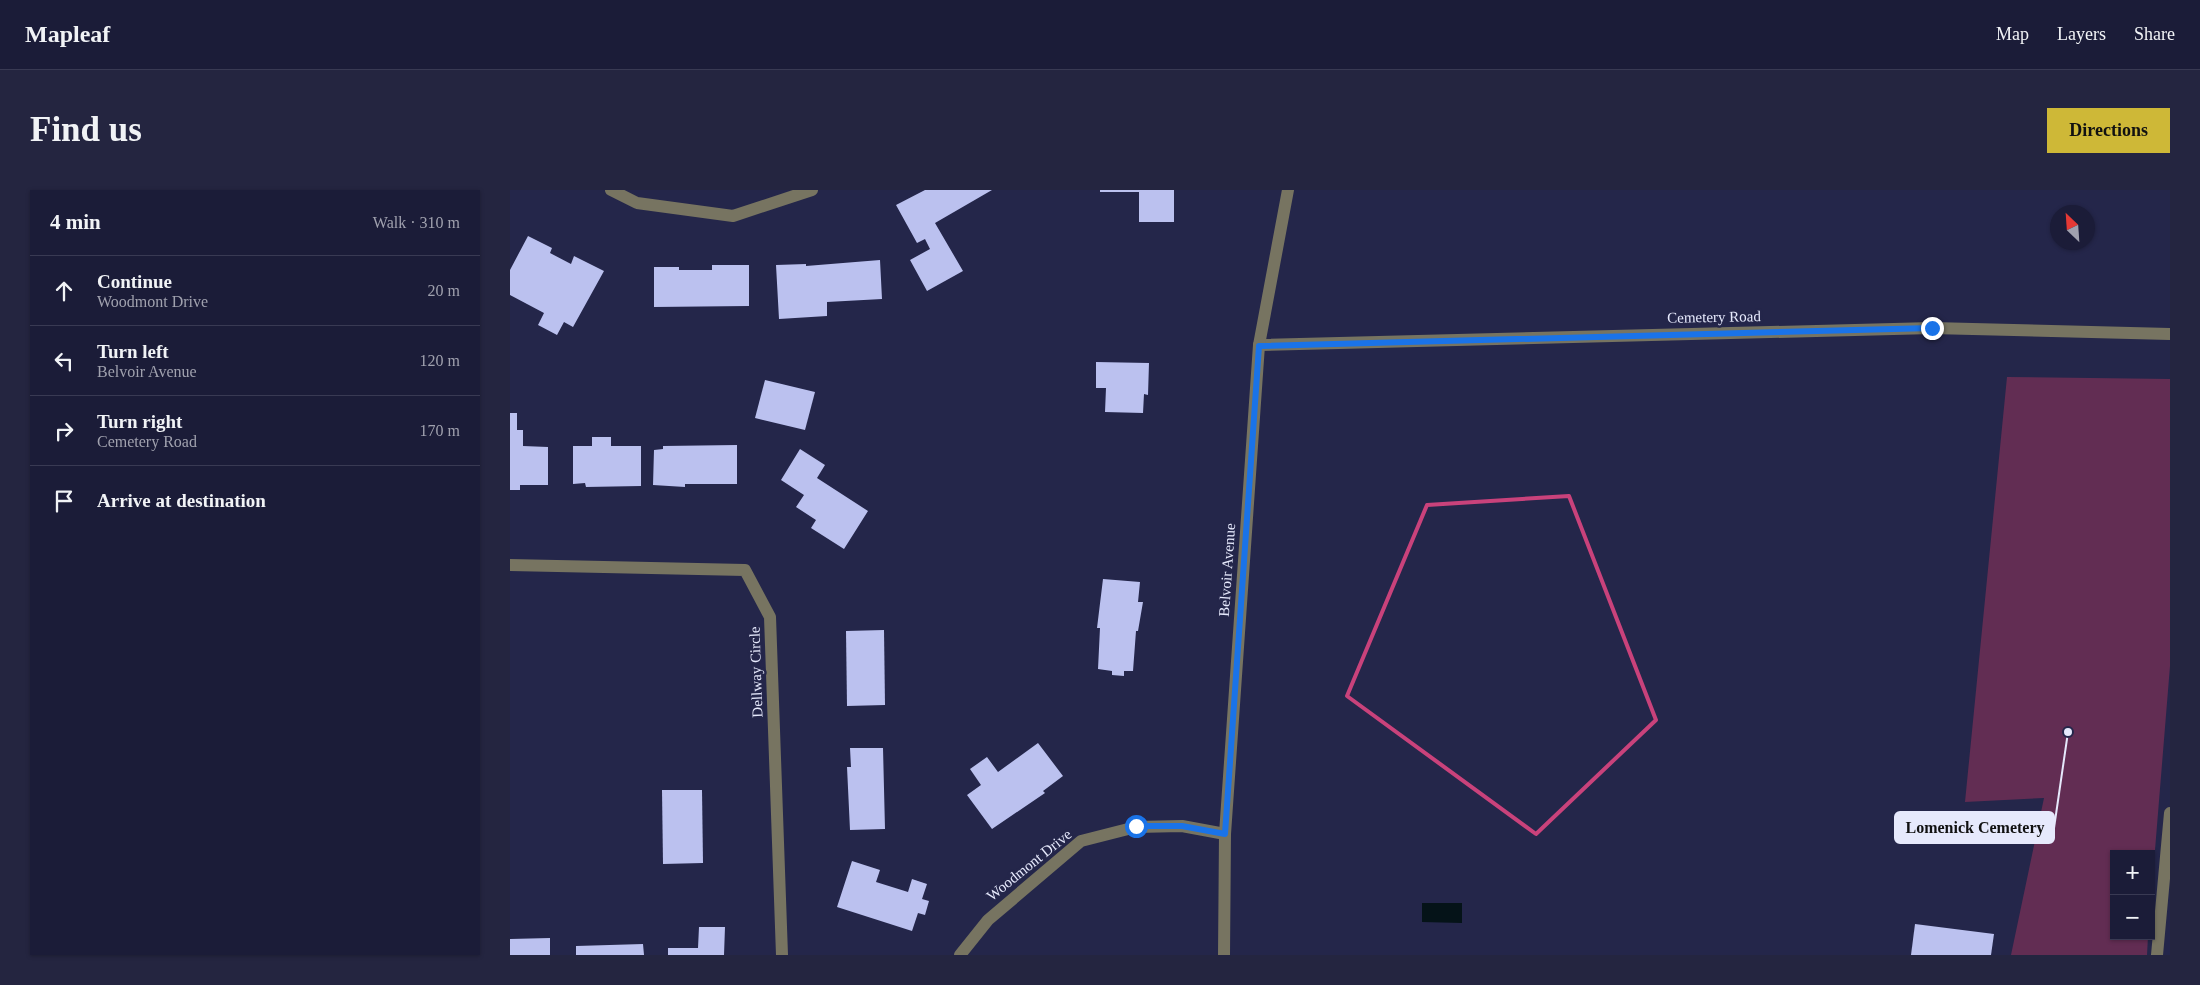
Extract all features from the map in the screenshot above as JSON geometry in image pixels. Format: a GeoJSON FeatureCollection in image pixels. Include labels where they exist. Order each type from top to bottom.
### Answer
{"type":"FeatureCollection","features":[{"type":"Feature","properties":{"kind":"street"},"geometry":{"type":"LineString","coordinates":[[611,190],[637,203],[733,216],[812,190]]}},
{"type":"Feature","properties":{"kind":"street","name":"Belvoir Avenue"},"geometry":{"type":"LineString","coordinates":[[1224,955],[1225,834],[1259,346],[1288,190]]}},
{"type":"Feature","properties":{"kind":"street","name":"Cemetery Road"},"geometry":{"type":"LineString","coordinates":[[1259,346],[1932,328],[2170,334]]}},
{"type":"Feature","properties":{"kind":"street","name":"Dellway Circle"},"geometry":{"type":"LineString","coordinates":[[510,565],[745,570],[770,616],[782,955]]}},
{"type":"Feature","properties":{"kind":"street"},"geometry":{"type":"LineString","coordinates":[[2156,955],[2164,932],[2170,813]]}},
{"type":"Feature","properties":{"kind":"street","name":"Woodmont Drive"},"geometry":{"type":"LineString","coordinates":[[960,955],[988,920],[1081,841],[1136,826],[1182,826],[1225,834]]}},
{"type":"Feature","properties":{"kind":"highlighted area"},"geometry":{"type":"Polygon","coordinates":[[[1569,496],[1656,720],[1536,834],[1347,696],[1427,505],[1569,496]]]}},
{"type":"Feature","properties":{"kind":"shaded area"},"geometry":{"type":"Polygon","coordinates":[[[2007,377],[2170,379],[2170,666],[2155,850],[2110,850],[2110,940],[2148,940],[2147,955],[2011,955],[2044,798],[1965,802],[2007,377]]]}},
{"type":"Feature","properties":{"kind":"shaded area"},"geometry":{"type":"Polygon","coordinates":[[[1422,903],[1462,903],[1462,923],[1422,922],[1422,903]]]}},
{"type":"Feature","properties":{"kind":"building"},"geometry":{"type":"Polygon","coordinates":[[[925,190],[992,190],[935,223],[963,271],[927,291],[910,260],[930,249],[925,239],[917,243],[896,205],[925,190]]]}},
{"type":"Feature","properties":{"kind":"building"},"geometry":{"type":"Polygon","coordinates":[[[1100,190],[1174,190],[1174,222],[1139,222],[1139,192],[1100,192],[1100,190]]]}},
{"type":"Feature","properties":{"kind":"building"},"geometry":{"type":"Polygon","coordinates":[[[528,236],[552,248],[550,253],[571,264],[574,256],[604,271],[573,327],[564,322],[557,335],[538,325],[544,313],[510,295],[510,270],[528,236]]]}},
{"type":"Feature","properties":{"kind":"building"},"geometry":{"type":"Polygon","coordinates":[[[880,260],[882,299],[827,302],[827,316],[779,319],[776,265],[806,264],[806,266],[880,260]]]}},
{"type":"Feature","properties":{"kind":"building"},"geometry":{"type":"Polygon","coordinates":[[[712,265],[749,265],[749,306],[654,307],[654,267],[679,267],[679,270],[712,270],[712,265]]]}},
{"type":"Feature","properties":{"kind":"building"},"geometry":{"type":"Polygon","coordinates":[[[1096,362],[1149,363],[1148,395],[1144,394],[1143,413],[1105,412],[1106,388],[1096,388],[1096,362]]]}},
{"type":"Feature","properties":{"kind":"building"},"geometry":{"type":"Polygon","coordinates":[[[765,380],[815,392],[805,430],[755,418],[765,380]]]}},
{"type":"Feature","properties":{"kind":"building"},"geometry":{"type":"Polygon","coordinates":[[[510,413],[517,413],[517,430],[523,430],[523,446],[548,447],[548,485],[520,485],[520,490],[510,490],[510,413]]]}},
{"type":"Feature","properties":{"kind":"building"},"geometry":{"type":"Polygon","coordinates":[[[592,437],[611,437],[611,446],[641,446],[641,486],[586,487],[585,483],[573,484],[573,446],[592,446],[592,437]]]}},
{"type":"Feature","properties":{"kind":"building"},"geometry":{"type":"Polygon","coordinates":[[[737,445],[737,484],[685,484],[685,487],[653,485],[654,450],[663,449],[663,446],[737,445]]]}},
{"type":"Feature","properties":{"kind":"building"},"geometry":{"type":"Polygon","coordinates":[[[800,449],[825,465],[817,478],[868,511],[844,549],[811,528],[816,520],[796,507],[804,495],[781,480],[800,449]]]}},
{"type":"Feature","properties":{"kind":"building"},"geometry":{"type":"Polygon","coordinates":[[[1103,579],[1140,582],[1138,602],[1143,602],[1138,631],[1136,631],[1133,671],[1124,671],[1124,676],[1112,675],[1112,671],[1098,669],[1100,628],[1097,628],[1103,579]]]}},
{"type":"Feature","properties":{"kind":"building"},"geometry":{"type":"Polygon","coordinates":[[[884,630],[885,705],[847,706],[846,631],[884,630]]]}},
{"type":"Feature","properties":{"kind":"building"},"geometry":{"type":"Polygon","coordinates":[[[1038,743],[1063,776],[1043,791],[1045,793],[992,829],[967,795],[981,785],[970,769],[987,757],[998,772],[1038,743]]]}},
{"type":"Feature","properties":{"kind":"building"},"geometry":{"type":"Polygon","coordinates":[[[850,748],[883,748],[885,829],[850,830],[847,767],[851,767],[850,748]]]}},
{"type":"Feature","properties":{"kind":"building"},"geometry":{"type":"Polygon","coordinates":[[[662,790],[702,790],[703,863],[663,864],[662,790]]]}},
{"type":"Feature","properties":{"kind":"building"},"geometry":{"type":"Polygon","coordinates":[[[852,861],[880,870],[876,882],[908,892],[912,879],[927,884],[922,899],[929,901],[925,915],[918,913],[912,931],[837,907],[852,861]]]}},
{"type":"Feature","properties":{"kind":"building"},"geometry":{"type":"Polygon","coordinates":[[[1915,924],[1994,934],[1991,955],[1911,955],[1915,924]]]}},
{"type":"Feature","properties":{"kind":"building"},"geometry":{"type":"Polygon","coordinates":[[[699,927],[725,927],[724,955],[668,955],[668,948],[698,948],[699,927]]]}},
{"type":"Feature","properties":{"kind":"building"},"geometry":{"type":"Polygon","coordinates":[[[550,938],[550,955],[510,955],[510,939],[550,938]]]}},
{"type":"Feature","properties":{"kind":"building"},"geometry":{"type":"Polygon","coordinates":[[[643,944],[644,955],[576,955],[576,946],[643,944]]]}},
{"type":"Feature","properties":{"kind":"place","name":"Lomenick Cemetery"},"geometry":{"type":"Point","coordinates":[2068,732]}},
{"type":"Feature","properties":{"kind":"route"},"geometry":{"type":"LineString","coordinates":[[1136,826],[1182,826],[1225,834],[1259,346],[1932,328]]}}]}
